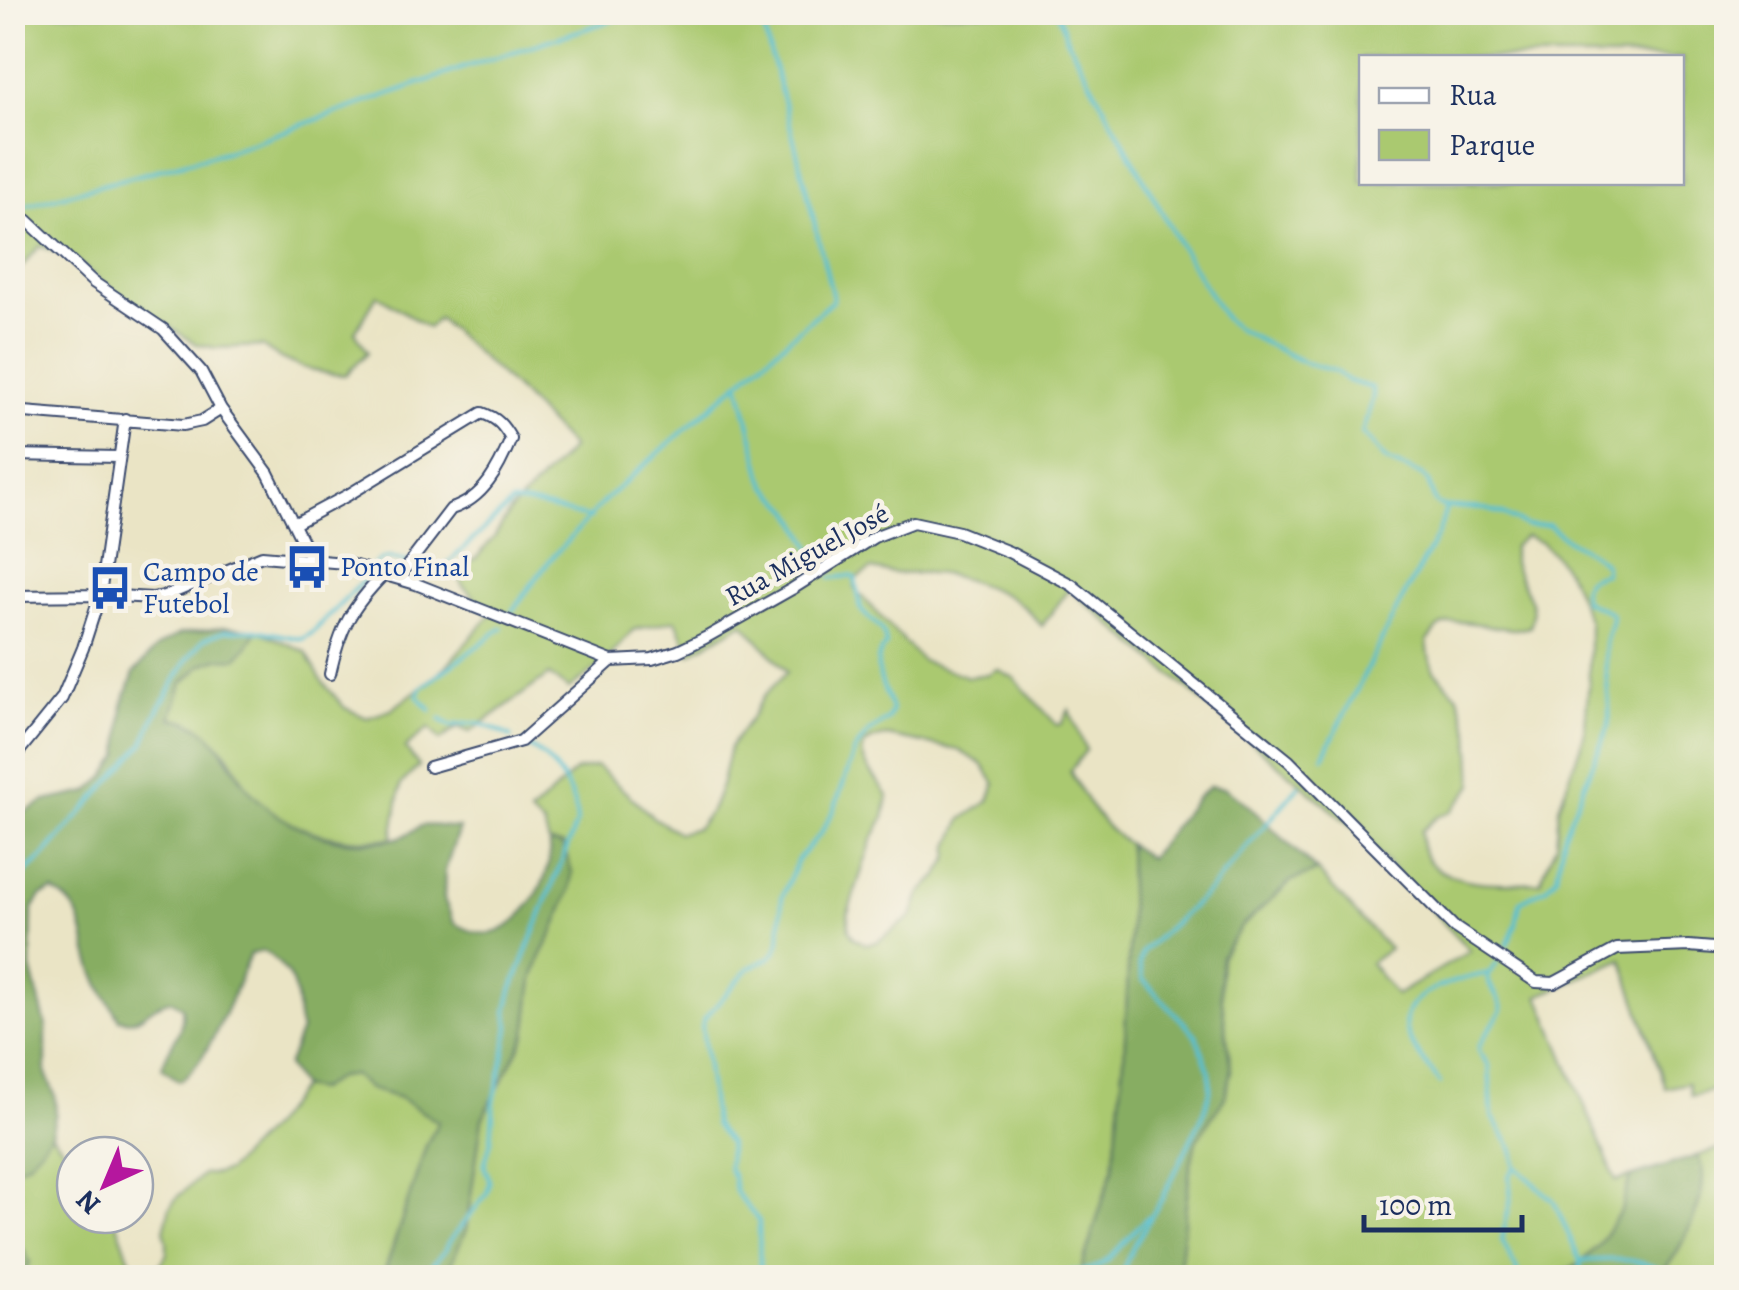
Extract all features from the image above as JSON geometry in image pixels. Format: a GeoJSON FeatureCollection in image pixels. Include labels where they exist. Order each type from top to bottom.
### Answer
{"type":"FeatureCollection","features":[{"type":"Feature","properties":{"kind":"street"},"geometry":{"type":"LineString","coordinates":[[27,220],[93,282],[163,329],[201,371],[221,409],[268,472],[312,559]]}},
{"type":"Feature","properties":{"kind":"street"},"geometry":{"type":"LineString","coordinates":[[12,411],[183,425],[202,421],[221,409]]}},
{"type":"Feature","properties":{"kind":"street"},"geometry":{"type":"LineString","coordinates":[[294,524],[482,413],[492,417],[502,424],[510,439],[500,464],[480,493],[451,509],[398,578]]}},
{"type":"Feature","properties":{"kind":"street"},"geometry":{"type":"LineString","coordinates":[[14,754],[62,698],[83,648],[100,595],[125,419]]}},
{"type":"Feature","properties":{"kind":"street"},"geometry":{"type":"LineString","coordinates":[[12,455],[119,457]]}},
{"type":"Feature","properties":{"kind":"street","name":"Rua Miguel José"},"geometry":{"type":"LineString","coordinates":[[12,596],[153,598],[262,556],[312,559],[345,563],[398,578],[611,661],[652,659],[678,651],[792,589],[874,536],[913,522],[959,532],[1009,552],[1072,585],[1289,761],[1454,927],[1536,982],[1554,983],[1617,949],[1726,948]]}},
{"type":"Feature","properties":{"kind":"street"},"geometry":{"type":"LineString","coordinates":[[330,674],[338,639],[360,598],[384,574]]}},
{"type":"Feature","properties":{"kind":"street"},"geometry":{"type":"LineString","coordinates":[[430,767],[521,741],[611,661]]}},
{"type":"Feature","properties":{"kind":"green space"},"geometry":{"type":"Polygon","coordinates":[[[13,13],[1726,13],[1726,1115],[1722,1088],[1691,1096],[1688,1083],[1666,1088],[1622,959],[1539,996],[1616,1181],[1630,1177],[1621,1211],[1598,1246],[1578,1265],[1547,1278],[1178,1277],[1196,1140],[1225,1097],[1231,1070],[1220,986],[1221,956],[1242,926],[1291,881],[1317,871],[1389,949],[1370,963],[1396,995],[1470,951],[1355,829],[1069,589],[1042,626],[1016,601],[975,583],[931,573],[901,574],[872,569],[855,579],[855,589],[922,661],[968,677],[997,669],[1014,678],[1057,725],[1062,724],[1069,710],[1086,750],[1070,771],[1102,821],[1128,844],[1130,925],[1124,1061],[1113,1168],[1079,1277],[445,1277],[466,1229],[482,1119],[526,1035],[533,979],[560,912],[564,846],[549,843],[544,826],[530,814],[575,771],[597,766],[654,818],[679,833],[697,828],[712,809],[730,747],[763,697],[787,672],[743,623],[690,654],[676,620],[633,630],[605,662],[569,689],[549,675],[470,732],[458,727],[440,740],[429,728],[405,748],[419,766],[401,784],[392,838],[334,837],[279,817],[250,791],[220,747],[171,719],[182,684],[201,665],[236,658],[257,630],[306,652],[322,681],[345,708],[367,718],[391,710],[442,671],[491,614],[462,585],[458,570],[477,557],[510,511],[572,448],[518,391],[438,318],[428,328],[377,295],[355,332],[368,352],[345,375],[323,373],[280,358],[262,346],[216,348],[197,344],[122,298],[70,256],[40,246],[13,277],[13,13]],[[1526,536],[1513,546],[1513,563],[1533,609],[1530,627],[1507,629],[1447,623],[1427,641],[1434,671],[1458,696],[1470,733],[1473,785],[1451,812],[1438,816],[1421,831],[1422,847],[1429,861],[1440,870],[1473,881],[1540,882],[1556,844],[1559,807],[1584,736],[1589,622],[1558,559],[1542,543],[1526,536]],[[887,736],[872,740],[862,752],[888,796],[884,818],[872,840],[848,913],[849,930],[866,944],[877,942],[912,916],[920,894],[949,858],[962,819],[989,801],[995,784],[982,764],[958,750],[887,736]]]}},
{"type":"Feature","properties":{"kind":"green space"},"geometry":{"type":"Polygon","coordinates":[[[226,627],[257,630],[236,658],[201,665],[182,684],[171,718],[200,727],[210,736],[252,793],[281,817],[315,834],[354,842],[394,839],[425,825],[459,828],[445,871],[444,899],[454,923],[483,934],[502,930],[520,916],[545,876],[549,843],[563,845],[572,872],[570,890],[533,979],[526,1035],[482,1119],[466,1230],[445,1277],[383,1277],[426,1146],[438,1122],[400,1098],[369,1089],[353,1075],[338,1077],[318,1090],[301,1087],[287,1066],[301,1030],[296,997],[288,974],[277,962],[264,951],[250,954],[211,1043],[190,1073],[179,1081],[162,1068],[179,1032],[182,1007],[171,1000],[135,1019],[119,1019],[96,976],[76,913],[53,891],[41,896],[32,910],[31,968],[46,1026],[46,1074],[55,1095],[56,1113],[51,1134],[41,1148],[13,1170],[13,819],[45,801],[88,792],[105,777],[120,755],[123,704],[134,673],[158,646],[180,634],[226,627]]]}},
{"type":"Feature","properties":{"kind":"green space"},"geometry":{"type":"Polygon","coordinates":[[[1210,786],[1225,788],[1248,805],[1317,871],[1291,881],[1242,926],[1221,956],[1220,986],[1231,1070],[1225,1097],[1196,1141],[1178,1277],[1079,1277],[1113,1168],[1124,1061],[1130,925],[1128,844],[1149,858],[1210,786]]]}},
{"type":"Feature","properties":{"kind":"green space"},"geometry":{"type":"Polygon","coordinates":[[[353,1075],[369,1089],[400,1098],[438,1122],[426,1146],[383,1277],[19,1277],[26,1271],[21,1245],[13,1239],[13,1170],[28,1162],[51,1134],[55,1139],[55,1235],[121,1235],[130,1260],[139,1270],[151,1270],[161,1264],[167,1253],[164,1230],[177,1197],[204,1174],[227,1171],[274,1123],[301,1087],[318,1090],[338,1077],[353,1075]]]}},
{"type":"Feature","properties":{"kind":"green space"},"geometry":{"type":"Polygon","coordinates":[[[1726,1147],[1726,1277],[1659,1278],[1686,1236],[1699,1201],[1702,1169],[1697,1156],[1726,1147]]]}},
{"type":"Feature","properties":{"kind":"green space"},"geometry":{"type":"Polygon","coordinates":[[[1697,1156],[1702,1169],[1699,1201],[1686,1236],[1659,1277],[1547,1277],[1578,1265],[1598,1246],[1621,1211],[1630,1177],[1697,1156]]]}},
{"type":"Feature","properties":{"kind":"green space"},"geometry":{"type":"Polygon","coordinates":[[[13,1239],[30,1262],[19,1277],[13,1277],[13,1239]]]}},
{"type":"Feature","properties":{"kind":"waterway"},"geometry":{"type":"LineString","coordinates":[[12,209],[225,152],[466,67],[638,12]]}},
{"type":"Feature","properties":{"kind":"waterway"},"geometry":{"type":"LineString","coordinates":[[512,611],[550,560],[607,498],[832,301],[759,12]]}},
{"type":"Feature","properties":{"kind":"waterway"},"geometry":{"type":"LineString","coordinates":[[1057,12],[1067,39],[1224,318],[1239,330],[1305,363],[1372,388],[1362,433],[1387,461],[1422,475],[1440,506],[1485,509],[1526,526],[1549,525],[1605,564],[1605,573],[1587,581],[1583,594],[1584,601],[1612,615],[1605,648],[1609,725],[1564,833],[1557,876],[1546,888],[1520,902],[1507,945]]}},
{"type":"Feature","properties":{"kind":"waterway"},"geometry":{"type":"LineString","coordinates":[[739,382],[763,478],[792,511],[817,558]]}},
{"type":"Feature","properties":{"kind":"waterway"},"geometry":{"type":"LineString","coordinates":[[374,565],[388,558],[444,567],[512,503],[591,518]]}},
{"type":"Feature","properties":{"kind":"waterway"},"geometry":{"type":"LineString","coordinates":[[1323,757],[1439,532],[1446,508]]}},
{"type":"Feature","properties":{"kind":"waterway"},"geometry":{"type":"LineString","coordinates":[[760,1278],[759,1221],[735,1192],[728,1168],[729,1144],[714,1124],[702,1026],[749,968],[776,951],[782,897],[798,859],[821,833],[834,810],[855,750],[868,733],[888,719],[892,710],[878,668],[886,645],[883,632],[861,610],[855,578],[830,578]]}},
{"type":"Feature","properties":{"kind":"waterway"},"geometry":{"type":"LineString","coordinates":[[12,885],[42,858],[144,743],[187,660],[204,639],[225,631],[255,630],[302,639],[363,581]]}},
{"type":"Feature","properties":{"kind":"waterway"},"geometry":{"type":"LineString","coordinates":[[431,710],[418,697],[421,688],[502,628]]}},
{"type":"Feature","properties":{"kind":"waterway"},"geometry":{"type":"LineString","coordinates":[[440,719],[451,726],[482,724],[511,737]]}},
{"type":"Feature","properties":{"kind":"waterway"},"geometry":{"type":"LineString","coordinates":[[425,1278],[488,1191],[484,1166],[509,1027],[507,1010],[577,822],[561,777],[545,758],[526,745]]}},
{"type":"Feature","properties":{"kind":"waterway"},"geometry":{"type":"LineString","coordinates":[[1119,1278],[1204,1113],[1210,1091],[1210,1073],[1196,1035],[1143,980],[1139,964],[1143,951],[1209,891],[1299,786]]}},
{"type":"Feature","properties":{"kind":"waterway"},"geometry":{"type":"LineString","coordinates":[[1497,963],[1487,976],[1502,1010],[1479,1046],[1489,1066],[1492,1116],[1513,1150],[1516,1167],[1554,1201],[1580,1261],[1580,1278]]}},
{"type":"Feature","properties":{"kind":"waterway"},"geometry":{"type":"LineString","coordinates":[[1440,1083],[1411,1043],[1406,1016],[1412,1005],[1434,989],[1489,973]]}},
{"type":"Feature","properties":{"kind":"waterway"},"geometry":{"type":"LineString","coordinates":[[1516,1167],[1509,1176],[1511,1198],[1502,1240],[1517,1278]]}},
{"type":"Feature","properties":{"kind":"waterway"},"geometry":{"type":"LineString","coordinates":[[1049,1278],[1103,1263],[1148,1217]]}},
{"type":"Feature","properties":{"kind":"waterway"},"geometry":{"type":"LineString","coordinates":[[1580,1261],[1640,1262],[1675,1278]]}},
{"type":"Feature","properties":{"kind":"place","name":"Ponto Final"},"geometry":{"type":"Point","coordinates":[307,567]}},
{"type":"Feature","properties":{"kind":"place","name":"Campo de Futebol"},"geometry":{"type":"Point","coordinates":[110,588]}}]}
